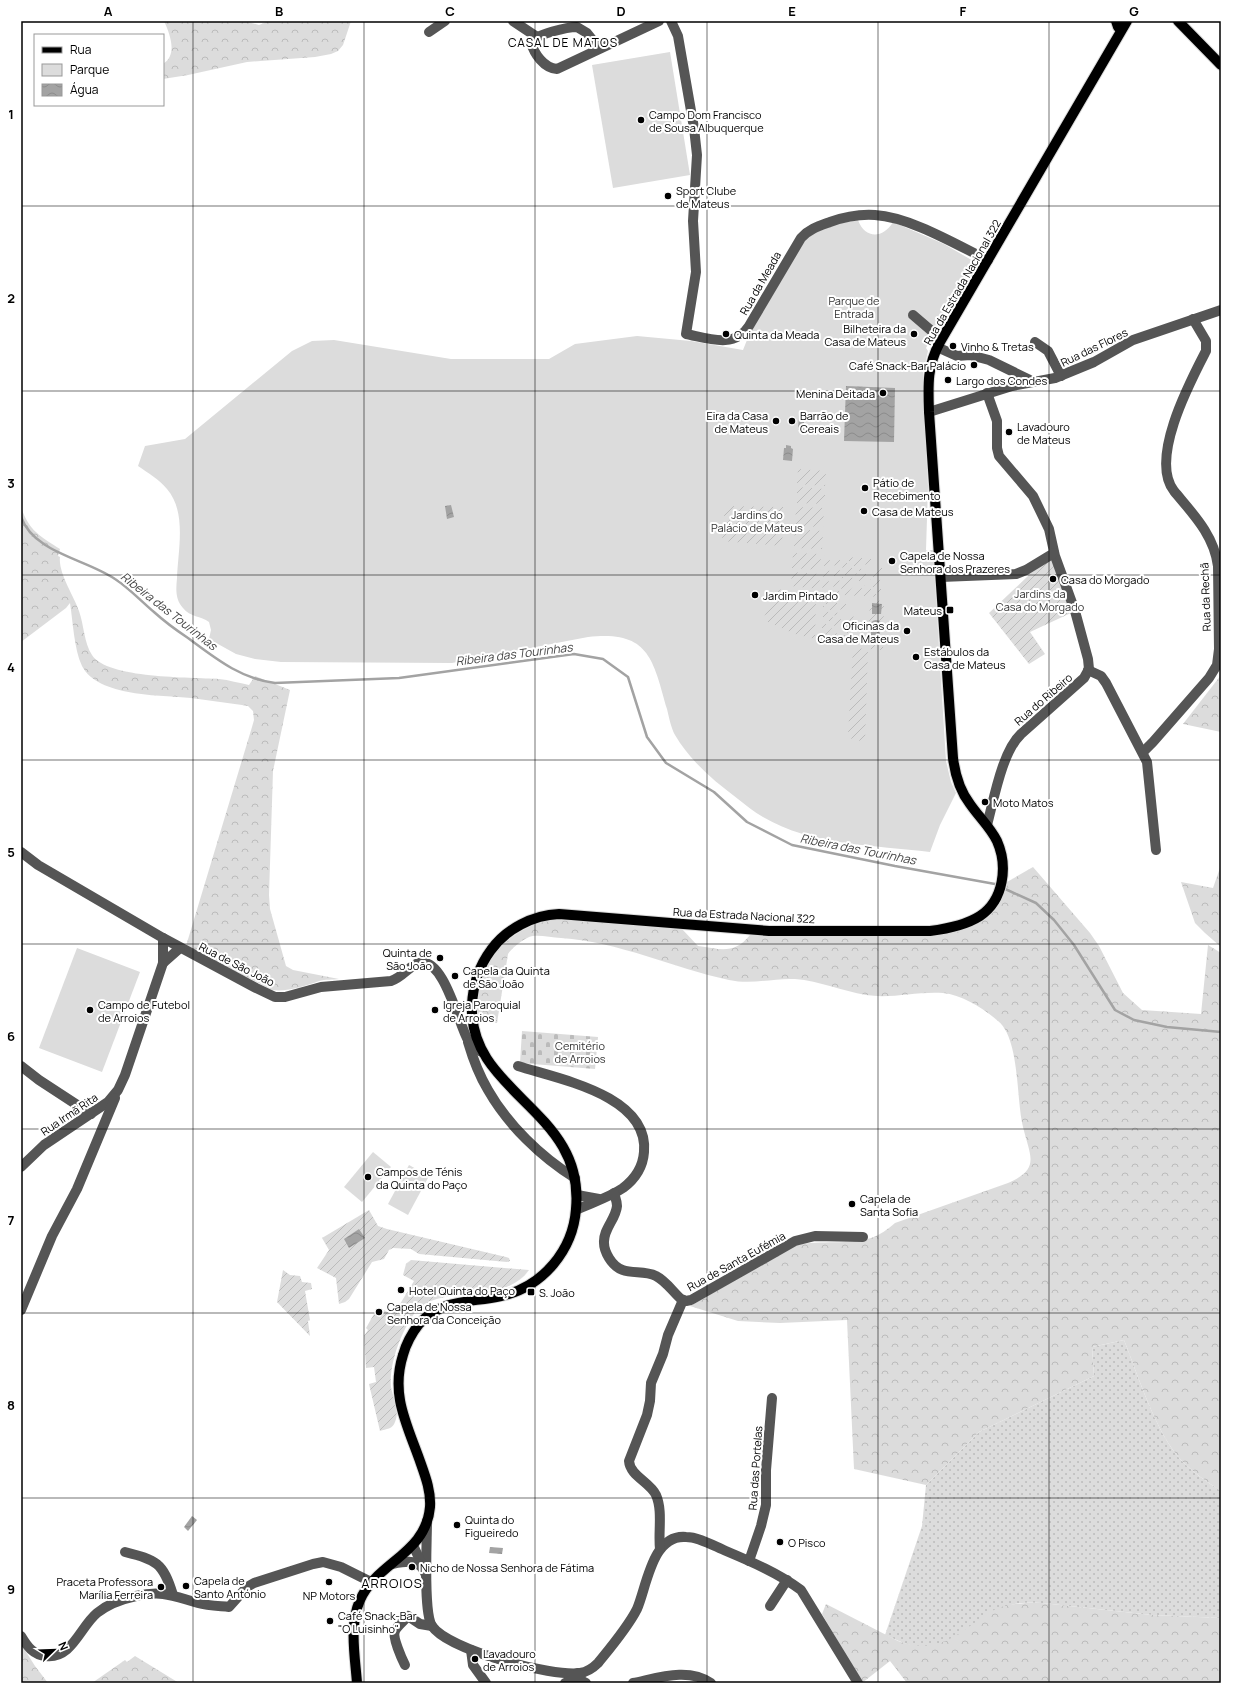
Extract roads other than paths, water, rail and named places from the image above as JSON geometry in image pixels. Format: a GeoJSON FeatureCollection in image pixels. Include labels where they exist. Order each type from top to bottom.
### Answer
{"type":"FeatureCollection","features":[{"type":"Feature","properties":{"kind":"main road"},"geometry":{"type":"LineString","coordinates":[[1109,54],[1127,21]]}},
{"type":"Feature","properties":{"kind":"main road"},"geometry":{"type":"LineString","coordinates":[[1178,21],[1221,65]]}},
{"type":"Feature","properties":{"kind":"main road"},"geometry":{"type":"LineString","coordinates":[[1109,54],[1118,23]]}},
{"type":"Feature","properties":{"kind":"main road","name":"Rua da Estrada Nacional 322"},"geometry":{"type":"LineString","coordinates":[[357,1683],[354,1638],[355,1617],[361,1597],[371,1582],[413,1545],[427,1521],[430,1504],[427,1482],[404,1415],[398,1391],[398,1373],[406,1345],[418,1326],[438,1309],[453,1304],[506,1295],[524,1288],[543,1275],[557,1261],[573,1230],[577,1195],[575,1178],[569,1158],[557,1138],[494,1069],[482,1052],[475,1034],[472,1018],[472,1002],[476,976],[484,960],[499,940],[512,930],[534,919],[548,915],[569,914],[769,931],[924,931],[949,928],[975,918],[990,906],[1001,885],[1003,865],[1000,850],[987,825],[964,796],[955,769],[929,412],[929,372],[939,343],[1109,54]]}},
{"type":"Feature","properties":{"kind":"street"},"geometry":{"type":"LineString","coordinates":[[429,32],[445,21]]}},
{"type":"Feature","properties":{"kind":"street"},"geometry":{"type":"LineString","coordinates":[[513,21],[537,37]]}},
{"type":"Feature","properties":{"kind":"street"},"geometry":{"type":"LineString","coordinates":[[599,48],[587,33],[578,27],[537,37],[532,40],[533,47],[544,63],[555,69],[564,67],[599,48],[659,21]]}},
{"type":"Feature","properties":{"kind":"street","name":"Rua da Meada"},"geometry":{"type":"LineString","coordinates":[[671,21],[678,34],[697,151],[697,176],[693,221],[696,272],[686,334],[724,341],[741,337],[801,238],[814,228],[839,219],[868,215],[894,219],[927,231],[988,260]]}},
{"type":"Feature","properties":{"kind":"street","name":"Rua das Flores"},"geometry":{"type":"LineString","coordinates":[[929,412],[1019,384],[1048,380],[1061,376],[1094,362],[1133,340],[1221,310]]}},
{"type":"Feature","properties":{"kind":"street"},"geometry":{"type":"LineString","coordinates":[[913,315],[939,343],[955,356],[971,355],[989,360],[1034,382]]}},
{"type":"Feature","properties":{"kind":"street","name":"Rua da Rechã"},"geometry":{"type":"LineString","coordinates":[[1143,752],[1209,678],[1218,660],[1218,566],[1216,555],[1202,526],[1194,513],[1173,490],[1166,473],[1170,441],[1179,407],[1206,351],[1206,341],[1204,336],[1193,319]]}},
{"type":"Feature","properties":{"kind":"street"},"geometry":{"type":"LineString","coordinates":[[1034,342],[1047,350],[1061,376]]}},
{"type":"Feature","properties":{"kind":"street"},"geometry":{"type":"LineString","coordinates":[[987,393],[997,421],[998,452],[1036,503],[1049,529],[1054,554],[1076,614],[1088,659],[1088,670],[1101,676],[1106,683],[1133,737],[1143,752],[1149,769],[1156,850]]}},
{"type":"Feature","properties":{"kind":"street"},"geometry":{"type":"LineString","coordinates":[[941,577],[1019,574],[1054,554]]}},
{"type":"Feature","properties":{"kind":"street","name":"Rua do Ribeiro"},"geometry":{"type":"LineString","coordinates":[[987,825],[1003,769],[1013,744],[1022,734],[1080,683],[1086,676],[1088,670]]}},
{"type":"Feature","properties":{"kind":"street","name":"Rua de São João"},"geometry":{"type":"LineString","coordinates":[[21,852],[38,866],[180,948],[275,997],[285,997],[321,987],[391,981],[401,977],[416,964],[426,964],[438,973],[444,982],[466,1035],[473,1047],[482,1052]]}},
{"type":"Feature","properties":{"kind":"street"},"geometry":{"type":"LineString","coordinates":[[163,938],[163,963]]}},
{"type":"Feature","properties":{"kind":"street"},"geometry":{"type":"LineString","coordinates":[[163,963],[180,948]]}},
{"type":"Feature","properties":{"kind":"street","name":"Rua Irmã Rita"},"geometry":{"type":"LineString","coordinates":[[21,1167],[44,1145],[108,1102],[118,1090],[125,1075],[163,963]]}},
{"type":"Feature","properties":{"kind":"street"},"geometry":{"type":"LineString","coordinates":[[466,1035],[480,1074],[497,1104],[536,1149],[559,1168],[575,1178]]}},
{"type":"Feature","properties":{"kind":"street"},"geometry":{"type":"LineString","coordinates":[[518,1066],[596,1092],[618,1103],[634,1117],[640,1128],[644,1141],[643,1161],[638,1172],[631,1181],[614,1193],[576,1210]]}},
{"type":"Feature","properties":{"kind":"street"},"geometry":{"type":"LineString","coordinates":[[22,1068],[91,1114]]}},
{"type":"Feature","properties":{"kind":"street"},"geometry":{"type":"LineString","coordinates":[[21,1310],[49,1242],[77,1189],[118,1090]]}},
{"type":"Feature","properties":{"kind":"street","name":"Rua de Santa Eufémia"},"geometry":{"type":"LineString","coordinates":[[614,1193],[616,1209],[604,1241],[605,1248],[611,1261],[620,1269],[627,1272],[658,1277],[687,1302],[799,1240],[815,1236],[863,1237]]}},
{"type":"Feature","properties":{"kind":"street"},"geometry":{"type":"LineString","coordinates":[[577,1195],[599,1199]]}},
{"type":"Feature","properties":{"kind":"street"},"geometry":{"type":"LineString","coordinates":[[660,1549],[657,1500],[650,1486],[631,1469],[629,1461],[648,1415],[651,1383],[663,1354],[668,1335],[683,1300]]}},
{"type":"Feature","properties":{"kind":"street","name":"Rua das Portelas"},"geometry":{"type":"LineString","coordinates":[[749,1561],[761,1526],[766,1504],[766,1470],[772,1398]]}},
{"type":"Feature","properties":{"kind":"street"},"geometry":{"type":"LineString","coordinates":[[427,1521],[427,1613],[432,1626],[438,1632],[470,1650],[517,1665],[578,1673],[591,1669],[598,1663],[634,1614],[641,1599],[654,1558],[660,1549],[673,1539],[686,1537],[701,1541],[749,1561],[787,1580],[801,1590],[858,1683]]}},
{"type":"Feature","properties":{"kind":"street"},"geometry":{"type":"LineString","coordinates":[[413,1545],[421,1548],[427,1560]]}},
{"type":"Feature","properties":{"kind":"street"},"geometry":{"type":"LineString","coordinates":[[413,1545],[426,1576]]}},
{"type":"Feature","properties":{"kind":"street"},"geometry":{"type":"LineString","coordinates":[[125,1552],[155,1561],[167,1577],[173,1595]]}},
{"type":"Feature","properties":{"kind":"street"},"geometry":{"type":"LineString","coordinates":[[392,1564],[414,1561],[420,1564],[426,1576]]}},
{"type":"Feature","properties":{"kind":"street"},"geometry":{"type":"LineString","coordinates":[[21,1636],[29,1649],[34,1652],[45,1656],[58,1656],[68,1649],[92,1618],[111,1604],[127,1598],[143,1595],[173,1595],[200,1604],[229,1607],[247,1587],[254,1583],[320,1562],[337,1565],[371,1582]]}},
{"type":"Feature","properties":{"kind":"street"},"geometry":{"type":"LineString","coordinates":[[770,1606],[787,1580]]}},
{"type":"Feature","properties":{"kind":"street"},"geometry":{"type":"LineString","coordinates":[[406,1665],[400,1654],[394,1634],[395,1631],[408,1616],[420,1624],[432,1626]]}},
{"type":"Feature","properties":{"kind":"street"},"geometry":{"type":"LineString","coordinates":[[470,1650],[473,1665],[486,1683]]}},
{"type":"Feature","properties":{"kind":"street"},"geometry":{"type":"LineString","coordinates":[[565,1683],[571,1680],[578,1673]]}},
{"type":"Feature","properties":{"kind":"street"},"geometry":{"type":"LineString","coordinates":[[578,1673],[582,1680],[586,1683]]}},
{"type":"Feature","properties":{"kind":"street"},"geometry":{"type":"LineString","coordinates":[[632,1683],[687,1674],[697,1676],[711,1683]]}},
{"type":"Feature","properties":{"kind":"water"},"geometry":{"type":"Polygon","coordinates":[[[846,386],[895,388],[894,442],[844,441],[846,386]]]}},
{"type":"Feature","properties":{"kind":"water"},"geometry":{"type":"Polygon","coordinates":[[[799,414],[804,414],[804,430],[798,430],[799,414]]]}},
{"type":"Feature","properties":{"kind":"water"},"geometry":{"type":"Polygon","coordinates":[[[786,445],[791,446],[793,449],[792,461],[783,460],[784,448],[786,448],[786,445]]]}},
{"type":"Feature","properties":{"kind":"water"},"geometry":{"type":"Polygon","coordinates":[[[451,505],[454,517],[447,519],[445,506],[451,505]]]}},
{"type":"Feature","properties":{"kind":"water"},"geometry":{"type":"Polygon","coordinates":[[[872,603],[882,604],[881,614],[872,614],[872,603]]]}},
{"type":"Feature","properties":{"kind":"water"},"geometry":{"type":"Polygon","coordinates":[[[876,620],[880,622],[882,626],[880,630],[876,632],[872,630],[870,626],[872,622],[876,620]]]}},
{"type":"Feature","properties":{"kind":"water"},"geometry":{"type":"Polygon","coordinates":[[[871,632],[880,632],[880,643],[870,642],[871,632]]]}},
{"type":"Feature","properties":{"kind":"water"},"geometry":{"type":"Polygon","coordinates":[[[359,1229],[365,1238],[349,1248],[344,1239],[359,1229]]]}},
{"type":"Feature","properties":{"kind":"water"},"geometry":{"type":"Polygon","coordinates":[[[192,1516],[197,1520],[188,1531],[184,1527],[192,1516]]]}},
{"type":"Feature","properties":{"kind":"water"},"geometry":{"type":"Polygon","coordinates":[[[490,1547],[503,1548],[502,1554],[489,1553],[490,1547]]]}},
{"type":"Feature","properties":{"kind":"waterway","name":"Ribeira das Tourinhas"},"geometry":{"type":"LineString","coordinates":[[21,517],[28,529],[37,539],[62,554],[103,572],[115,579],[130,590],[166,623],[218,660],[240,672],[263,681],[275,683],[399,678],[574,654],[603,659],[628,677],[647,737],[666,763],[714,792],[747,822],[792,845],[999,885]]}},
{"type":"Feature","properties":{"kind":"waterway","name":"Ribeira das Tourinhas"},"geometry":{"type":"LineString","coordinates":[[1003,888],[1036,903],[1054,920],[1074,945],[1115,1010],[1134,1020],[1167,1027],[1221,1032]]}},
{"type":"Feature","properties":{"kind":"place","name":"Campo Dom Francisco de Sousa Albuquerque"},"geometry":{"type":"Point","coordinates":[641,120]}},
{"type":"Feature","properties":{"kind":"place","name":"Sport Clube de Mateus"},"geometry":{"type":"Point","coordinates":[668,196]}},
{"type":"Feature","properties":{"kind":"place","name":"Quinta da Meada"},"geometry":{"type":"Point","coordinates":[726,334]}},
{"type":"Feature","properties":{"kind":"place","name":"Bilheteira da Casa de Mateus"},"geometry":{"type":"Point","coordinates":[914,334]}},
{"type":"Feature","properties":{"kind":"place","name":"Vinho & Tretas"},"geometry":{"type":"Point","coordinates":[953,346]}},
{"type":"Feature","properties":{"kind":"place","name":"Café Snack-Bar Palácio"},"geometry":{"type":"Point","coordinates":[974,365]}},
{"type":"Feature","properties":{"kind":"place","name":"Largo dos Condes"},"geometry":{"type":"Point","coordinates":[948,380]}},
{"type":"Feature","properties":{"kind":"place","name":"Menina Deitada"},"geometry":{"type":"Point","coordinates":[883,393]}},
{"type":"Feature","properties":{"kind":"place","name":"Eira da Casa de Mateus"},"geometry":{"type":"Point","coordinates":[776,421]}},
{"type":"Feature","properties":{"kind":"place","name":"Barrão de Cereais"},"geometry":{"type":"Point","coordinates":[792,421]}},
{"type":"Feature","properties":{"kind":"place","name":"Lavadouro de Mateus"},"geometry":{"type":"Point","coordinates":[1009,432]}},
{"type":"Feature","properties":{"kind":"place","name":"Pátio de Recebimento"},"geometry":{"type":"Point","coordinates":[865,488]}},
{"type":"Feature","properties":{"kind":"place","name":"Casa de Mateus"},"geometry":{"type":"Point","coordinates":[864,511]}},
{"type":"Feature","properties":{"kind":"place","name":"Capela de Nossa Senhora dos Prazeres"},"geometry":{"type":"Point","coordinates":[892,561]}},
{"type":"Feature","properties":{"kind":"place","name":"Casa do Morgado"},"geometry":{"type":"Point","coordinates":[1053,579]}},
{"type":"Feature","properties":{"kind":"place","name":"Jardim Pintado"},"geometry":{"type":"Point","coordinates":[755,595]}},
{"type":"Feature","properties":{"kind":"place","name":"Mateus"},"geometry":{"type":"Point","coordinates":[950,610]}},
{"type":"Feature","properties":{"kind":"place","name":"Oficinas da Casa de Mateus"},"geometry":{"type":"Point","coordinates":[907,631]}},
{"type":"Feature","properties":{"kind":"place","name":"Estábulos da Casa de Mateus"},"geometry":{"type":"Point","coordinates":[916,657]}},
{"type":"Feature","properties":{"kind":"place","name":"Moto Matos"},"geometry":{"type":"Point","coordinates":[985,802]}},
{"type":"Feature","properties":{"kind":"place","name":"Quinta de São João"},"geometry":{"type":"Point","coordinates":[440,958]}},
{"type":"Feature","properties":{"kind":"place","name":"Capela da Quinta de São João"},"geometry":{"type":"Point","coordinates":[455,976]}},
{"type":"Feature","properties":{"kind":"place","name":"Campo de Futebol de Arroios"},"geometry":{"type":"Point","coordinates":[90,1010]}},
{"type":"Feature","properties":{"kind":"place","name":"Igreja Paroquial de Arroios"},"geometry":{"type":"Point","coordinates":[435,1010]}},
{"type":"Feature","properties":{"kind":"place","name":"Campos de Ténis da Quinta do Paço"},"geometry":{"type":"Point","coordinates":[368,1177]}},
{"type":"Feature","properties":{"kind":"place","name":"Capela de Santa Sofia"},"geometry":{"type":"Point","coordinates":[852,1204]}},
{"type":"Feature","properties":{"kind":"place","name":"Hotel Quinta do Paço"},"geometry":{"type":"Point","coordinates":[401,1290]}},
{"type":"Feature","properties":{"kind":"place","name":"S. João"},"geometry":{"type":"Point","coordinates":[531,1292]}},
{"type":"Feature","properties":{"kind":"place","name":"Capela de Nossa Senhora da Conceição"},"geometry":{"type":"Point","coordinates":[379,1312]}},
{"type":"Feature","properties":{"kind":"place","name":"Quinta do Figueiredo"},"geometry":{"type":"Point","coordinates":[457,1525]}},
{"type":"Feature","properties":{"kind":"place","name":"O Pisco"},"geometry":{"type":"Point","coordinates":[780,1542]}},
{"type":"Feature","properties":{"kind":"place","name":"Nicho de Nossa Senhora de Fátima"},"geometry":{"type":"Point","coordinates":[412,1567]}},
{"type":"Feature","properties":{"kind":"place","name":"NP Motors"},"geometry":{"type":"Point","coordinates":[329,1582]}},
{"type":"Feature","properties":{"kind":"place","name":"Capela de Santo António"},"geometry":{"type":"Point","coordinates":[186,1586]}},
{"type":"Feature","properties":{"kind":"place","name":"Praceta Professora Marília Ferreira"},"geometry":{"type":"Point","coordinates":[161,1587]}},
{"type":"Feature","properties":{"kind":"place","name":"Café Snack-Bar \"O Luisinho\""},"geometry":{"type":"Point","coordinates":[330,1621]}},
{"type":"Feature","properties":{"kind":"place","name":"Lavadouro de Arroios"},"geometry":{"type":"Point","coordinates":[475,1659]}},
{"type":"Feature","properties":{"kind":"district","name":"CASAL DE MATOS"},"geometry":{"type":"Point","coordinates":[563,42]}},
{"type":"Feature","properties":{"kind":"district","name":"ARROIOS"},"geometry":{"type":"Point","coordinates":[392,1583]}},
{"type":"Feature","properties":{"kind":"park label","name":"Parque de Entrada"},"geometry":{"type":"Point","coordinates":[854,306]}},
{"type":"Feature","properties":{"kind":"park label","name":"Jardins do Palácio de Mateus"},"geometry":{"type":"Point","coordinates":[757,520]}},
{"type":"Feature","properties":{"kind":"park label","name":"Jardins da Casa do Morgado"},"geometry":{"type":"Point","coordinates":[1040,599]}},
{"type":"Feature","properties":{"kind":"park label","name":"Cemitério de Arroios"},"geometry":{"type":"Point","coordinates":[580,1051]}}]}
